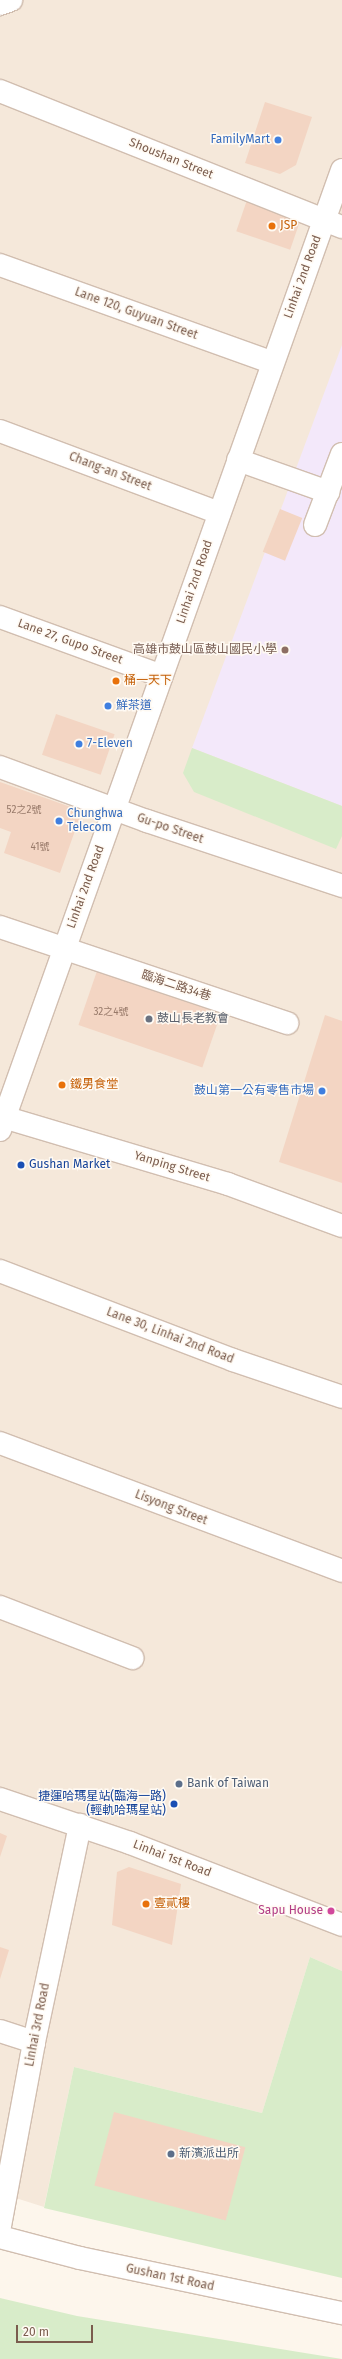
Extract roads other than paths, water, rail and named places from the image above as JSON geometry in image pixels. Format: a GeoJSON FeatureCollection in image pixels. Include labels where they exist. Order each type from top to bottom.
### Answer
{"type":"FeatureCollection","features":[{"type":"Feature","properties":{"kind":"street"},"geometry":{"type":"LineString","coordinates":[[0,4],[11,0]]}},
{"type":"Feature","properties":{"kind":"street","name":"Shoushan Street"},"geometry":{"type":"LineString","coordinates":[[0,91],[333,224]]}},
{"type":"Feature","properties":{"kind":"street","name":"Linhai 2nd Road"},"geometry":{"type":"LineString","coordinates":[[2,1121],[115,809],[272,362],[333,224],[342,170]]}},
{"type":"Feature","properties":{"kind":"street","name":"Lane 120, Guyuan Street"},"geometry":{"type":"LineString","coordinates":[[0,265],[272,362]]}},
{"type":"Feature","properties":{"kind":"street","name":"Chang-an Street"},"geometry":{"type":"LineString","coordinates":[[0,431],[219,513]]}},
{"type":"Feature","properties":{"kind":"street"},"geometry":{"type":"LineString","coordinates":[[315,525],[342,454]]}},
{"type":"Feature","properties":{"kind":"street"},"geometry":{"type":"LineString","coordinates":[[238,460],[328,492]]}},
{"type":"Feature","properties":{"kind":"street","name":"Lane 27, Gupo Street"},"geometry":{"type":"LineString","coordinates":[[0,616],[162,676]]}},
{"type":"Feature","properties":{"kind":"street","name":"Gu-po Street"},"geometry":{"type":"LineString","coordinates":[[0,767],[115,809],[342,886]]}},
{"type":"Feature","properties":{"kind":"street","name":"臨海二路34巷"},"geometry":{"type":"LineString","coordinates":[[0,927],[287,1023]]}},
{"type":"Feature","properties":{"kind":"street","name":"Yanping Street"},"geometry":{"type":"LineString","coordinates":[[2,1121],[228,1184],[342,1226]]}},
{"type":"Feature","properties":{"kind":"street","name":"Lane 30, Linhai 2nd Road"},"geometry":{"type":"LineString","coordinates":[[0,1271],[233,1360],[342,1397]]}},
{"type":"Feature","properties":{"kind":"street","name":"Lisyong Street"},"geometry":{"type":"LineString","coordinates":[[0,1443],[342,1571]]}},
{"type":"Feature","properties":{"kind":"street"},"geometry":{"type":"LineString","coordinates":[[0,1606],[132,1658]]}},
{"type":"Feature","properties":{"kind":"street","name":"Linhai 1st Road"},"geometry":{"type":"LineString","coordinates":[[0,1799],[80,1825],[342,1925]]}},
{"type":"Feature","properties":{"kind":"street","name":"Linhai 3rd Road"},"geometry":{"type":"LineString","coordinates":[[0,2226],[34,2042],[80,1825]]}},
{"type":"Feature","properties":{"kind":"street"},"geometry":{"type":"LineString","coordinates":[[0,2031],[34,2042]]}},
{"type":"Feature","properties":{"kind":"street","name":"Gushan 1st Road"},"geometry":{"type":"LineString","coordinates":[[0,2237],[80,2258],[342,2313]]}},
{"type":"Feature","properties":{"kind":"place","name":"FamilyMart"},"geometry":{"type":"Point","coordinates":[278,140]}},
{"type":"Feature","properties":{"kind":"place","name":"JSP"},"geometry":{"type":"Point","coordinates":[272,226]}},
{"type":"Feature","properties":{"kind":"place","name":"高雄市鼓山區鼓山國民小學"},"geometry":{"type":"Point","coordinates":[285,650]}},
{"type":"Feature","properties":{"kind":"place","name":"桶一天下"},"geometry":{"type":"Point","coordinates":[116,681]}},
{"type":"Feature","properties":{"kind":"place","name":"鮮茶道"},"geometry":{"type":"Point","coordinates":[108,706]}},
{"type":"Feature","properties":{"kind":"place","name":"7-Eleven"},"geometry":{"type":"Point","coordinates":[79,744]}},
{"type":"Feature","properties":{"kind":"place","name":"Chunghwa Telecom"},"geometry":{"type":"Point","coordinates":[59,821]}},
{"type":"Feature","properties":{"kind":"place","name":"鼓山長老教會"},"geometry":{"type":"Point","coordinates":[149,1019]}},
{"type":"Feature","properties":{"kind":"place","name":"鐵男食堂"},"geometry":{"type":"Point","coordinates":[62,1085]}},
{"type":"Feature","properties":{"kind":"place","name":"鼓山第一公有零售市場"},"geometry":{"type":"Point","coordinates":[322,1091]}},
{"type":"Feature","properties":{"kind":"place","name":"Gushan Market"},"geometry":{"type":"Point","coordinates":[21,1165]}},
{"type":"Feature","properties":{"kind":"place","name":"Bank of Taiwan"},"geometry":{"type":"Point","coordinates":[179,1784]}},
{"type":"Feature","properties":{"kind":"place","name":"捷運哈瑪星站(臨海一路) (輕軌哈瑪星站)"},"geometry":{"type":"Point","coordinates":[174,1804]}},
{"type":"Feature","properties":{"kind":"place","name":"壹貳樓"},"geometry":{"type":"Point","coordinates":[146,1904]}},
{"type":"Feature","properties":{"kind":"place","name":"Sapu House"},"geometry":{"type":"Point","coordinates":[331,1911]}},
{"type":"Feature","properties":{"kind":"place","name":"新濱派出所"},"geometry":{"type":"Point","coordinates":[171,2154]}}]}
